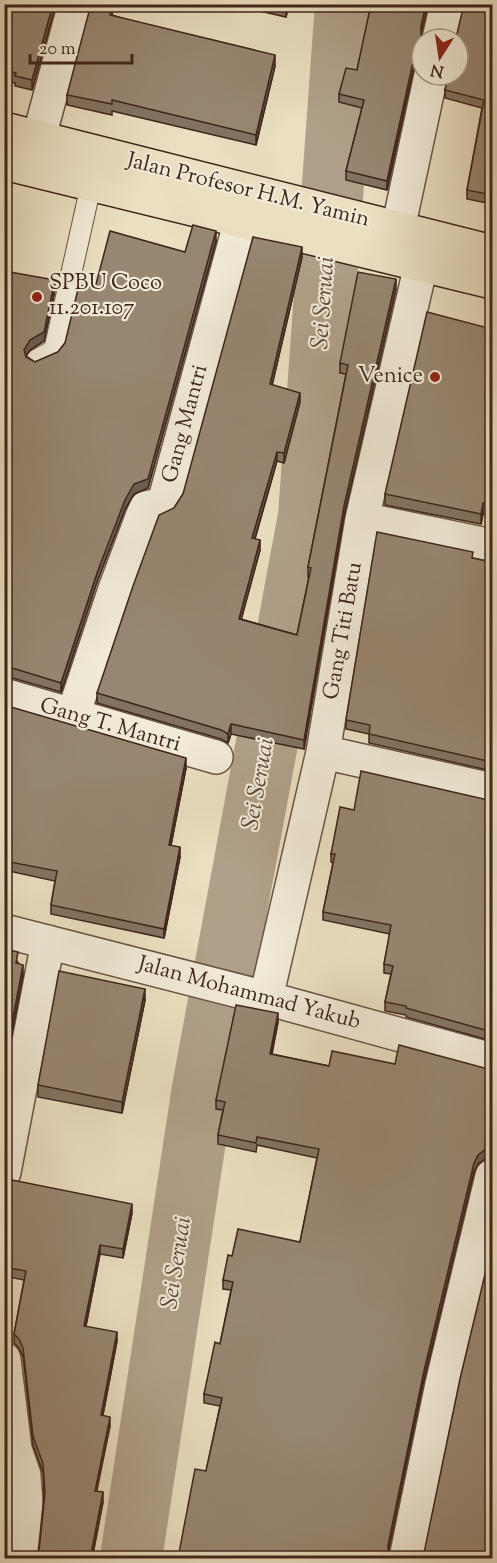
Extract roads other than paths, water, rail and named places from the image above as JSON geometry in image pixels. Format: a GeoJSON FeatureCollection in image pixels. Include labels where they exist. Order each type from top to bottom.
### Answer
{"type":"FeatureCollection","features":[{"type":"Feature","properties":{"kind":"main road","name":"Jalan Profesor H.M. Yamin"},"geometry":{"type":"LineString","coordinates":[[4,129],[39,137],[286,216],[362,236],[421,264],[492,282]]}},
{"type":"Feature","properties":{"kind":"main road","name":"Jalan Profesor H.M. Yamin"},"geometry":{"type":"LineString","coordinates":[[4,163],[241,220],[286,216]]}},
{"type":"Feature","properties":{"kind":"main road","name":"Jalan Profesor H.M. Yamin"},"geometry":{"type":"LineString","coordinates":[[362,236],[398,229],[492,252]]}},
{"type":"Feature","properties":{"kind":"street"},"geometry":{"type":"LineString","coordinates":[[39,137],[75,4]]}},
{"type":"Feature","properties":{"kind":"street"},"geometry":{"type":"LineString","coordinates":[[442,27],[447,4]]}},
{"type":"Feature","properties":{"kind":"street"},"geometry":{"type":"LineString","coordinates":[[398,229],[428,87]]}},
{"type":"Feature","properties":{"kind":"street","name":"Gang Mantri"},"geometry":{"type":"LineString","coordinates":[[73,715],[115,589],[142,517],[146,508],[160,504],[165,499],[241,220]]}},
{"type":"Feature","properties":{"kind":"street","name":"Gang Titi Batu"},"geometry":{"type":"LineString","coordinates":[[254,995],[323,752],[362,519],[421,264]]}},
{"type":"Feature","properties":{"kind":"street"},"geometry":{"type":"LineString","coordinates":[[362,519],[492,546]]}},
{"type":"Feature","properties":{"kind":"street","name":"Gang T. Mantri"},"geometry":{"type":"LineString","coordinates":[[4,695],[216,757]]}},
{"type":"Feature","properties":{"kind":"street"},"geometry":{"type":"LineString","coordinates":[[323,752],[492,790]]}},
{"type":"Feature","properties":{"kind":"street","name":"Jalan Mohammad Yakub"},"geometry":{"type":"LineString","coordinates":[[4,931],[254,995],[492,1060]]}},
{"type":"Feature","properties":{"kind":"street"},"geometry":{"type":"LineString","coordinates":[[4,1172],[48,942]]}},
{"type":"Feature","properties":{"kind":"street"},"geometry":{"type":"LineString","coordinates":[[406,1558],[442,1383],[492,1176]]}},
{"type":"Feature","properties":{"kind":"street"},"geometry":{"type":"LineString","coordinates":[[4,1359],[15,1449],[24,1475],[26,1503],[20,1558]]}},
{"type":"Feature","properties":{"kind":"lane"},"geometry":{"type":"LineString","coordinates":[[36,360],[48,354],[55,346],[91,185]]}},
{"type":"Feature","properties":{"kind":"waterway","name":"Sei Seruai"},"geometry":{"type":"LineString","coordinates":[[131,1558],[203,1088],[309,516],[346,4]]}},
{"type":"Feature","properties":{"kind":"place","name":"SPBU Coco 11.201.107"},"geometry":{"type":"Point","coordinates":[37,297]}},
{"type":"Feature","properties":{"kind":"place","name":"Venice"},"geometry":{"type":"Point","coordinates":[435,377]}}]}
